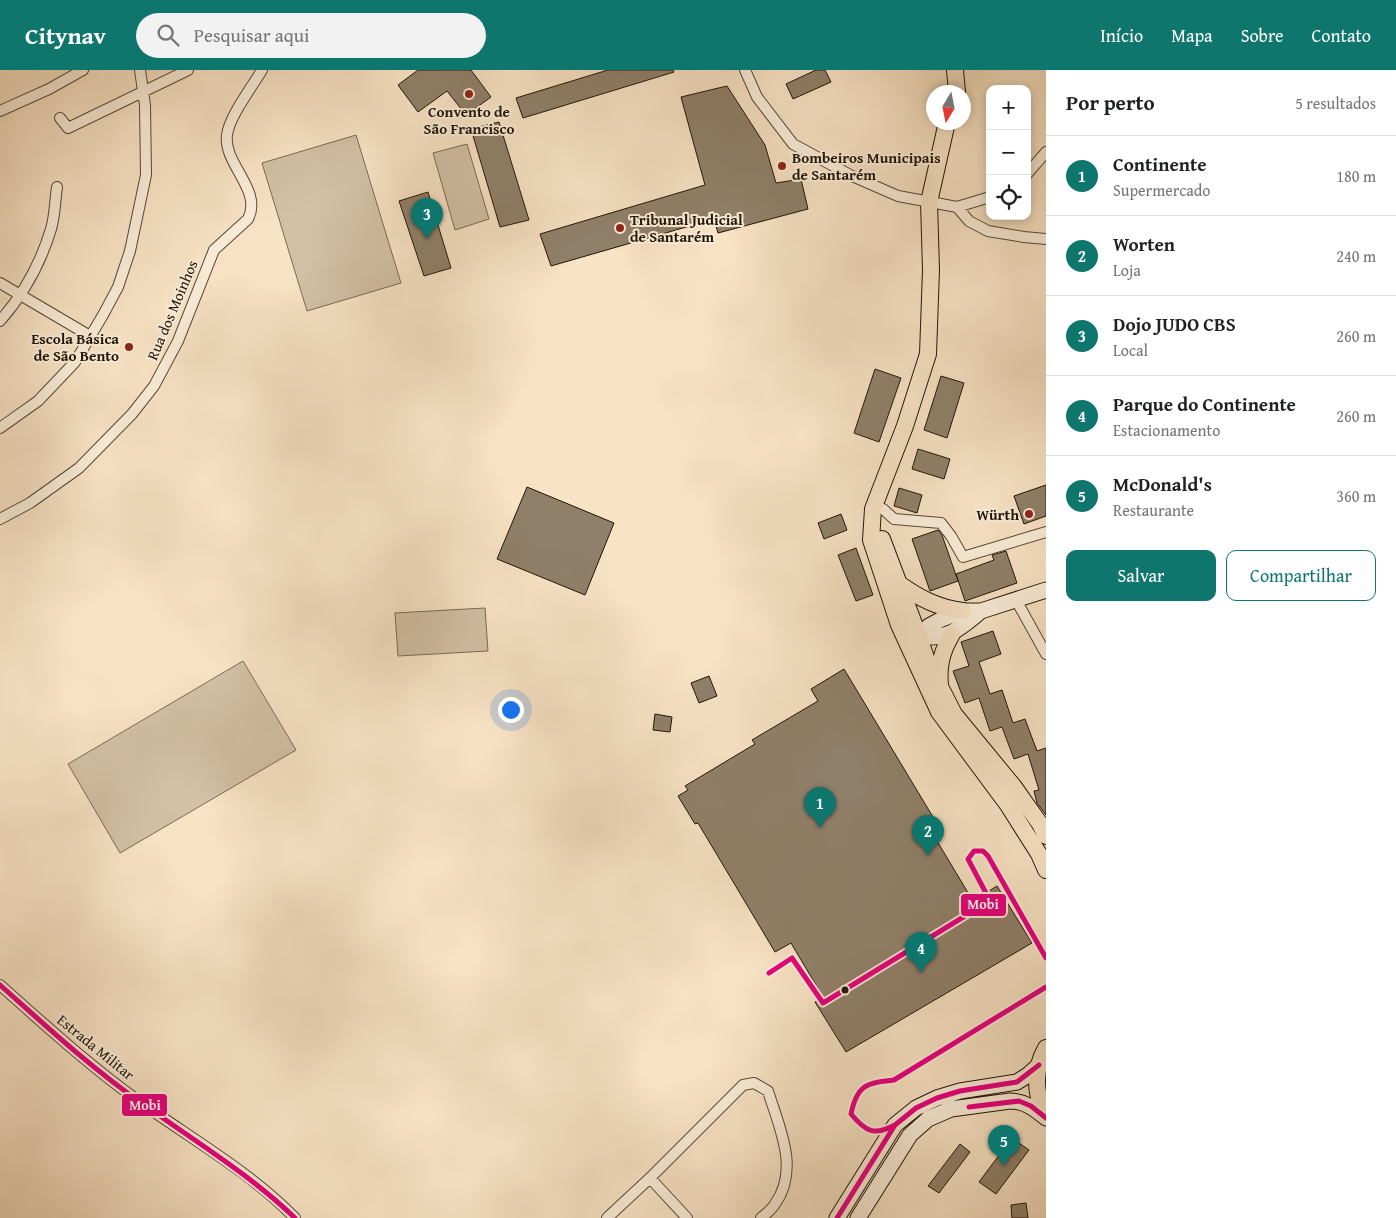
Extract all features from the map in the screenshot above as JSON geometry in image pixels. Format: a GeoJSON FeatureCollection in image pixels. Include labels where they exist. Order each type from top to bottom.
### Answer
{"type":"FeatureCollection","features":[{"type":"Feature","properties":{"kind":"main road"},"geometry":{"type":"LineString","coordinates":[[956,70],[957,85]]}},
{"type":"Feature","properties":{"kind":"main road"},"geometry":{"type":"LineString","coordinates":[[945,130],[929,202],[931,270],[928,354],[905,426],[873,509],[871,540],[900,625],[913,639],[927,661],[954,714],[1014,787],[1040,824],[1046,836]]}},
{"type":"Feature","properties":{"kind":"main road"},"geometry":{"type":"LineString","coordinates":[[885,474],[882,540],[898,583],[913,639],[939,712],[1008,805],[1039,854],[1046,870]]}},
{"type":"Feature","properties":{"kind":"main road"},"geometry":{"type":"LineString","coordinates":[[898,583],[928,602],[948,610],[964,611]]}},
{"type":"Feature","properties":{"kind":"main road"},"geometry":{"type":"LineString","coordinates":[[940,687],[939,669],[943,649],[952,634]]}},
{"type":"Feature","properties":{"kind":"main road"},"geometry":{"type":"LineString","coordinates":[[1046,1048],[1037,1074],[1037,1091],[1046,1116]]}},
{"type":"Feature","properties":{"kind":"street"},"geometry":{"type":"LineString","coordinates":[[0,111],[83,70]]}},
{"type":"Feature","properties":{"kind":"street"},"geometry":{"type":"LineString","coordinates":[[0,428],[38,401],[75,362],[118,287],[130,251],[146,176],[146,105],[140,70]]}},
{"type":"Feature","properties":{"kind":"street"},"geometry":{"type":"LineString","coordinates":[[60,118],[68,128],[188,70]]}},
{"type":"Feature","properties":{"kind":"street","name":"Rua dos Moinhos"},"geometry":{"type":"LineString","coordinates":[[0,519],[30,503],[78,468],[132,414],[154,386],[178,341],[214,250],[248,219],[250,214],[250,198],[246,185],[230,154],[227,134],[240,106],[262,70]]}},
{"type":"Feature","properties":{"kind":"street"},"geometry":{"type":"LineString","coordinates":[[745,70],[757,97],[793,144],[852,176],[898,196],[957,207],[986,198]]}},
{"type":"Feature","properties":{"kind":"street"},"geometry":{"type":"LineString","coordinates":[[1031,169],[1046,152]]}},
{"type":"Feature","properties":{"kind":"street"},"geometry":{"type":"LineString","coordinates":[[0,320],[20,294],[39,260],[52,228],[57,187]]}},
{"type":"Feature","properties":{"kind":"street"},"geometry":{"type":"LineString","coordinates":[[957,207],[969,221],[988,231],[1046,239]]}},
{"type":"Feature","properties":{"kind":"street"},"geometry":{"type":"LineString","coordinates":[[0,283],[90,336]]}},
{"type":"Feature","properties":{"kind":"street"},"geometry":{"type":"LineString","coordinates":[[884,509],[894,519],[941,523],[951,536],[963,558],[1046,532]]}},
{"type":"Feature","properties":{"kind":"street"},"geometry":{"type":"LineString","coordinates":[[913,639],[929,626],[942,619],[964,611],[981,611],[1046,590]]}},
{"type":"Feature","properties":{"kind":"street"},"geometry":{"type":"LineString","coordinates":[[1016,600],[1046,654]]}},
{"type":"Feature","properties":{"kind":"street"},"geometry":{"type":"LineString","coordinates":[[913,639],[934,638],[952,634],[981,611]]}},
{"type":"Feature","properties":{"kind":"street","name":"Estrada Militar"},"geometry":{"type":"LineString","coordinates":[[0,985],[68,1045],[138,1101],[233,1166],[295,1218]]}},
{"type":"Feature","properties":{"kind":"street"},"geometry":{"type":"LineString","coordinates":[[837,1218],[895,1125],[916,1108],[937,1098],[960,1092],[1017,1082],[1028,1075],[1039,1064]]}},
{"type":"Feature","properties":{"kind":"street"},"geometry":{"type":"LineString","coordinates":[[606,1218],[650,1178],[743,1085],[754,1084],[768,1091],[787,1154],[788,1168],[780,1196],[775,1205],[762,1218]]}},
{"type":"Feature","properties":{"kind":"street"},"geometry":{"type":"LineString","coordinates":[[858,1218],[910,1135],[928,1119],[951,1109],[1010,1101],[1019,1101],[1046,1116]]}},
{"type":"Feature","properties":{"kind":"street"},"geometry":{"type":"LineString","coordinates":[[650,1178],[687,1218]]}},
{"type":"Feature","properties":{"kind":"shaded area"},"geometry":{"type":"Polygon","coordinates":[[[356,135],[401,283],[307,311],[262,163],[356,135]]]}},
{"type":"Feature","properties":{"kind":"shaded area"},"geometry":{"type":"Polygon","coordinates":[[[467,144],[489,219],[455,230],[433,153],[467,144]]]}},
{"type":"Feature","properties":{"kind":"shaded area"},"geometry":{"type":"Polygon","coordinates":[[[485,608],[488,651],[398,656],[395,613],[485,608]]]}},
{"type":"Feature","properties":{"kind":"shaded area"},"geometry":{"type":"Polygon","coordinates":[[[243,661],[296,750],[120,853],[68,764],[243,661]]]}},
{"type":"Feature","properties":{"kind":"building","name":"Convento de São Francisco"},"geometry":{"type":"Polygon","coordinates":[[[418,70],[471,70],[491,97],[466,115],[447,91],[418,112],[398,85],[418,70]]]}},
{"type":"Feature","properties":{"kind":"building"},"geometry":{"type":"Polygon","coordinates":[[[608,70],[673,70],[674,72],[523,118],[516,98],[608,70]]]}},
{"type":"Feature","properties":{"kind":"building"},"geometry":{"type":"Polygon","coordinates":[[[816,70],[825,70],[831,82],[793,99],[786,84],[816,70]]]}},
{"type":"Feature","properties":{"kind":"building","name":"Bombeiros Municipais de Santarém"},"geometry":{"type":"Polygon","coordinates":[[[727,86],[765,145],[776,183],[801,179],[808,209],[718,233],[714,219],[551,266],[540,234],[705,185],[681,97],[727,86]]]}},
{"type":"Feature","properties":{"kind":"building"},"geometry":{"type":"Polygon","coordinates":[[[499,122],[529,220],[500,227],[471,129],[499,122]]]}},
{"type":"Feature","properties":{"kind":"building"},"geometry":{"type":"Polygon","coordinates":[[[428,192],[451,268],[424,276],[399,201],[428,192]]]}},
{"type":"Feature","properties":{"kind":"building"},"geometry":{"type":"Polygon","coordinates":[[[875,369],[901,378],[879,442],[854,433],[875,369]]]}},
{"type":"Feature","properties":{"kind":"building"},"geometry":{"type":"Polygon","coordinates":[[[941,376],[964,383],[947,438],[924,430],[941,376]]]}},
{"type":"Feature","properties":{"kind":"building"},"geometry":{"type":"Polygon","coordinates":[[[918,449],[950,459],[944,479],[912,469],[918,449]]]}},
{"type":"Feature","properties":{"kind":"building"},"geometry":{"type":"Polygon","coordinates":[[[1046,485],[1046,516],[1024,524],[1014,496],[1046,485]]]}},
{"type":"Feature","properties":{"kind":"building"},"geometry":{"type":"Polygon","coordinates":[[[527,487],[614,523],[585,595],[497,559],[527,487]]]}},
{"type":"Feature","properties":{"kind":"building"},"geometry":{"type":"Polygon","coordinates":[[[899,488],[922,495],[917,513],[894,506],[899,488]]]}},
{"type":"Feature","properties":{"kind":"building"},"geometry":{"type":"Polygon","coordinates":[[[841,514],[847,530],[824,539],[818,523],[841,514]]]}},
{"type":"Feature","properties":{"kind":"building"},"geometry":{"type":"Polygon","coordinates":[[[938,530],[942,535],[958,581],[930,591],[912,539],[938,530]]]}},
{"type":"Feature","properties":{"kind":"building"},"geometry":{"type":"Polygon","coordinates":[[[856,548],[873,595],[856,601],[838,555],[856,548]]]}},
{"type":"Feature","properties":{"kind":"building"},"geometry":{"type":"Polygon","coordinates":[[[1006,551],[1017,583],[965,601],[956,574],[994,560],[992,555],[1006,551]]]}},
{"type":"Feature","properties":{"kind":"building"},"geometry":{"type":"Polygon","coordinates":[[[993,631],[1001,654],[979,662],[990,694],[1002,690],[1013,723],[1025,719],[1037,751],[1046,748],[1046,815],[1037,803],[1034,791],[1039,790],[1028,754],[1014,759],[1002,727],[990,731],[979,698],[965,703],[953,671],[969,666],[961,642],[993,631]]]}},
{"type":"Feature","properties":{"kind":"building"},"geometry":{"type":"Polygon","coordinates":[[[844,669],[942,832],[934,836],[973,901],[997,886],[1032,943],[846,1052],[815,1002],[823,997],[791,943],[775,952],[698,823],[695,824],[678,796],[688,790],[685,786],[755,744],[752,740],[818,701],[811,689],[844,669]]]}},
{"type":"Feature","properties":{"kind":"building"},"geometry":{"type":"Polygon","coordinates":[[[709,676],[717,696],[699,703],[691,683],[709,676]]]}},
{"type":"Feature","properties":{"kind":"building"},"geometry":{"type":"Polygon","coordinates":[[[655,714],[672,717],[670,732],[653,730],[655,714]]]}},
{"type":"Feature","properties":{"kind":"building"},"geometry":{"type":"Polygon","coordinates":[[[1012,1138],[1029,1150],[996,1194],[979,1182],[1012,1138]]]}},
{"type":"Feature","properties":{"kind":"building"},"geometry":{"type":"Polygon","coordinates":[[[960,1144],[970,1152],[939,1193],[928,1186],[960,1144]]]}},
{"type":"Feature","properties":{"kind":"building"},"geometry":{"type":"Polygon","coordinates":[[[1026,1203],[1028,1218],[1012,1218],[1011,1205],[1026,1203]]]}},
{"type":"Feature","properties":{"kind":"transit line","name":"Mobi"},"geometry":{"type":"LineString","coordinates":[[769,973],[792,958],[823,1003],[983,905],[988,897],[968,859],[974,851],[983,851],[988,856],[1046,958]]}},
{"type":"Feature","properties":{"kind":"transit line","name":"Mobi"},"geometry":{"type":"LineString","coordinates":[[0,985],[103,1075],[220,1157],[295,1218]]}},
{"type":"Feature","properties":{"kind":"transit line","name":"Mobi"},"geometry":{"type":"LineString","coordinates":[[895,1125],[881,1130],[871,1130],[861,1125],[851,1114],[856,1097],[864,1087],[876,1082],[894,1080],[1046,987]]}},
{"type":"Feature","properties":{"kind":"transit line","name":"Mobi"},"geometry":{"type":"LineString","coordinates":[[837,1218],[895,1125],[916,1108],[937,1098],[960,1091],[1017,1082],[1039,1065]]}},
{"type":"Feature","properties":{"kind":"transit line","name":"Mobi"},"geometry":{"type":"LineString","coordinates":[[969,1107],[1019,1101],[1031,1106],[1046,1118]]}},
{"type":"Feature","properties":{"kind":"place","name":"Convento de São Francisco"},"geometry":{"type":"Point","coordinates":[469,94]}},
{"type":"Feature","properties":{"kind":"place","name":"Bombeiros Municipais de Santarém"},"geometry":{"type":"Point","coordinates":[782,166]}},
{"type":"Feature","properties":{"kind":"place","name":"Tribunal Judicial de Santarém"},"geometry":{"type":"Point","coordinates":[620,228]}},
{"type":"Feature","properties":{"kind":"place","name":"Dojo JUDO CBS"},"geometry":{"type":"Point","coordinates":[427,239]}},
{"type":"Feature","properties":{"kind":"place","name":"Escola Básica de São Bento"},"geometry":{"type":"Point","coordinates":[129,347]}},
{"type":"Feature","properties":{"kind":"place","name":"Würth"},"geometry":{"type":"Point","coordinates":[1029,514]}},
{"type":"Feature","properties":{"kind":"place","name":"Continente"},"geometry":{"type":"Point","coordinates":[820,828]}},
{"type":"Feature","properties":{"kind":"place","name":"Worten"},"geometry":{"type":"Point","coordinates":[928,856]}},
{"type":"Feature","properties":{"kind":"place","name":"Parque do Continente"},"geometry":{"type":"Point","coordinates":[921,973]}},
{"type":"Feature","properties":{"kind":"place","name":"McDonald's"},"geometry":{"type":"Point","coordinates":[1004,1166]}}]}
